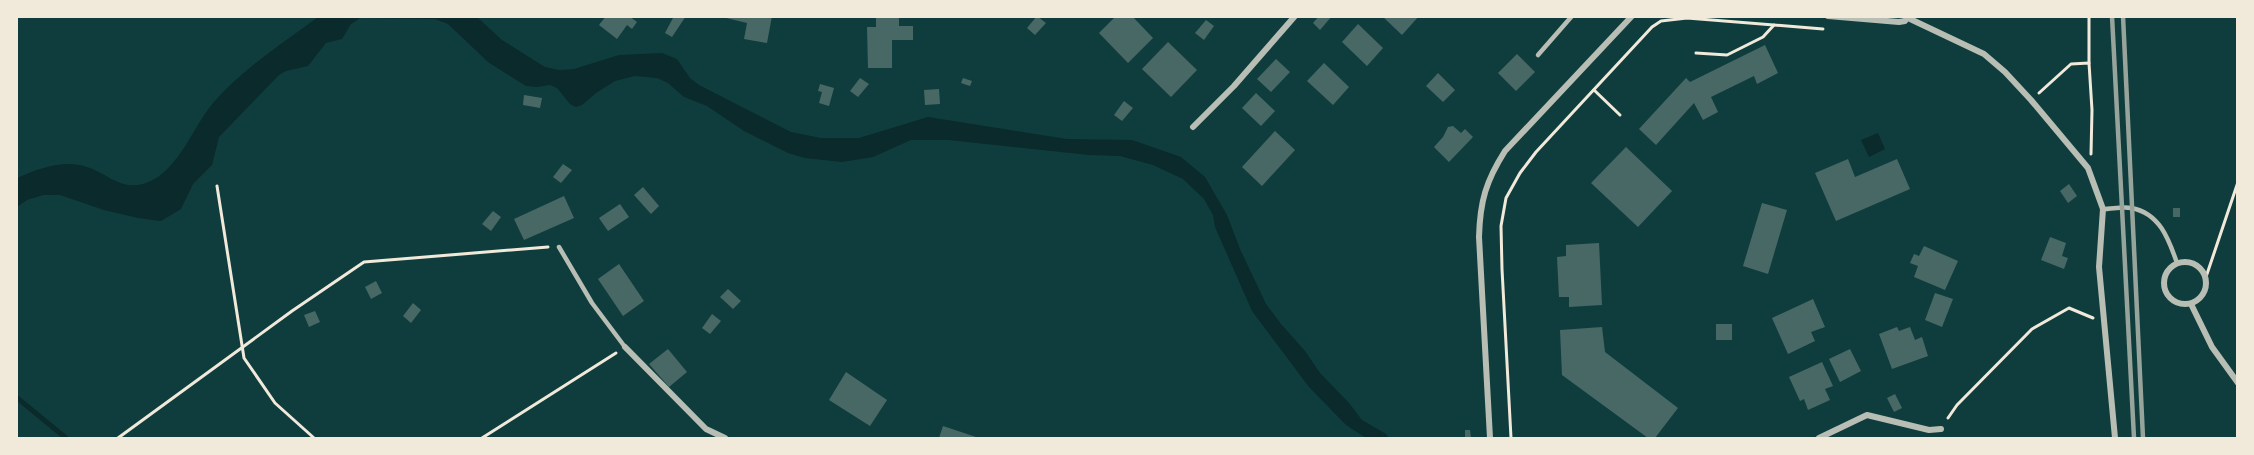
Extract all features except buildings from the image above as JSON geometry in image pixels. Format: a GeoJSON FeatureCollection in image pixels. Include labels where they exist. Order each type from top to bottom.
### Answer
{"type":"FeatureCollection","features":[{"type":"Feature","properties":{"kind":"street"},"geometry":{"type":"LineString","coordinates":[[1193,127],[1234,86],[1295,16]]}},
{"type":"Feature","properties":{"kind":"street"},"geometry":{"type":"LineString","coordinates":[[1490,438],[1479,237],[1479,213],[1484,191],[1492,171],[1505,151],[1632,16]]}},
{"type":"Feature","properties":{"kind":"street"},"geometry":{"type":"LineString","coordinates":[[1828,16],[1899,22],[1908,17],[1984,54],[2005,72],[2031,100],[2088,168],[2103,209],[2099,267],[2115,438]]}},
{"type":"Feature","properties":{"kind":"street"},"geometry":{"type":"LineString","coordinates":[[2177,263],[2193,263],[2203,271],[2206,277],[2205,290],[2197,301],[2191,304],[2172,300],[2165,288],[2166,275],[2169,269],[2177,263]]}},
{"type":"Feature","properties":{"kind":"street"},"geometry":{"type":"LineString","coordinates":[[2191,304],[2212,347],[2238,383]]}},
{"type":"Feature","properties":{"kind":"street"},"geometry":{"type":"LineString","coordinates":[[625,347],[706,429],[724,438]]}},
{"type":"Feature","properties":{"kind":"street"},"geometry":{"type":"LineString","coordinates":[[1819,438],[1867,415],[1929,430],[1941,429]]}},
{"type":"Feature","properties":{"kind":"lane"},"geometry":{"type":"LineString","coordinates":[[1538,55],[1572,16]]}},
{"type":"Feature","properties":{"kind":"lane"},"geometry":{"type":"LineString","coordinates":[[2103,209],[2132,208],[2151,216],[2163,229],[2177,263]]}},
{"type":"Feature","properties":{"kind":"lane"},"geometry":{"type":"LineString","coordinates":[[558,247],[592,303],[625,347]]}},
{"type":"Feature","properties":{"kind":"path"},"geometry":{"type":"LineString","coordinates":[[2088,168],[2092,150],[2089,16]]}},
{"type":"Feature","properties":{"kind":"path"},"geometry":{"type":"LineString","coordinates":[[1511,438],[1501,226],[1506,198],[1520,173],[1536,152],[1661,19],[1687,18],[1833,29]]}},
{"type":"Feature","properties":{"kind":"path"},"geometry":{"type":"LineString","coordinates":[[1696,53],[1727,55],[1763,37],[1774,25]]}},
{"type":"Feature","properties":{"kind":"path"},"geometry":{"type":"LineString","coordinates":[[2031,100],[2071,64],[2089,63]]}},
{"type":"Feature","properties":{"kind":"path"},"geometry":{"type":"LineString","coordinates":[[1594,90],[1620,115]]}},
{"type":"Feature","properties":{"kind":"path"},"geometry":{"type":"LineString","coordinates":[[2206,277],[2238,182]]}},
{"type":"Feature","properties":{"kind":"path"},"geometry":{"type":"LineString","coordinates":[[217,186],[244,358],[275,403],[314,438]]}},
{"type":"Feature","properties":{"kind":"path"},"geometry":{"type":"LineString","coordinates":[[118,438],[364,262],[558,247]]}},
{"type":"Feature","properties":{"kind":"path"},"geometry":{"type":"LineString","coordinates":[[1941,429],[1957,405],[2032,329],[2069,308],[2103,322]]}},
{"type":"Feature","properties":{"kind":"path"},"geometry":{"type":"LineString","coordinates":[[482,438],[625,347]]}},
{"type":"Feature","properties":{"kind":"water"},"geometry":{"type":"Polygon","coordinates":[[[318,17],[477,17],[502,40],[545,67],[559,70],[574,69],[619,55],[662,53],[677,59],[690,78],[699,85],[791,132],[821,138],[859,138],[928,117],[1067,139],[1132,140],[1181,157],[1205,177],[1227,215],[1266,304],[1320,373],[1362,420],[1389,438],[1366,438],[1346,425],[1309,387],[1252,311],[1215,227],[1213,215],[1204,199],[1183,179],[1153,165],[1120,156],[1089,155],[949,140],[911,140],[873,157],[842,162],[805,158],[788,153],[744,131],[707,106],[684,97],[668,83],[657,78],[635,76],[615,81],[576,107],[570,104],[557,88],[550,85],[526,86],[488,62],[448,24],[435,19],[360,18],[351,24],[342,39],[326,43],[308,66],[279,75],[219,137],[212,165],[193,184],[181,209],[161,221],[104,210],[60,195],[43,195],[27,200],[17,207],[17,178],[51,166],[69,164],[87,167],[124,184],[138,185],[151,181],[173,163],[205,114],[224,91],[263,57],[318,17]]]}},
{"type":"Feature","properties":{"kind":"water"},"geometry":{"type":"Polygon","coordinates":[[[1878,133],[1885,149],[1869,157],[1861,140],[1878,133]]]}},
{"type":"Feature","properties":{"kind":"waterway"},"geometry":{"type":"LineString","coordinates":[[16,397],[66,438]]}},
{"type":"Feature","properties":{"kind":"railway"},"geometry":{"type":"LineString","coordinates":[[2112,16],[2134,438]]}},
{"type":"Feature","properties":{"kind":"railway"},"geometry":{"type":"LineString","coordinates":[[2123,16],[2143,438]]}}]}
